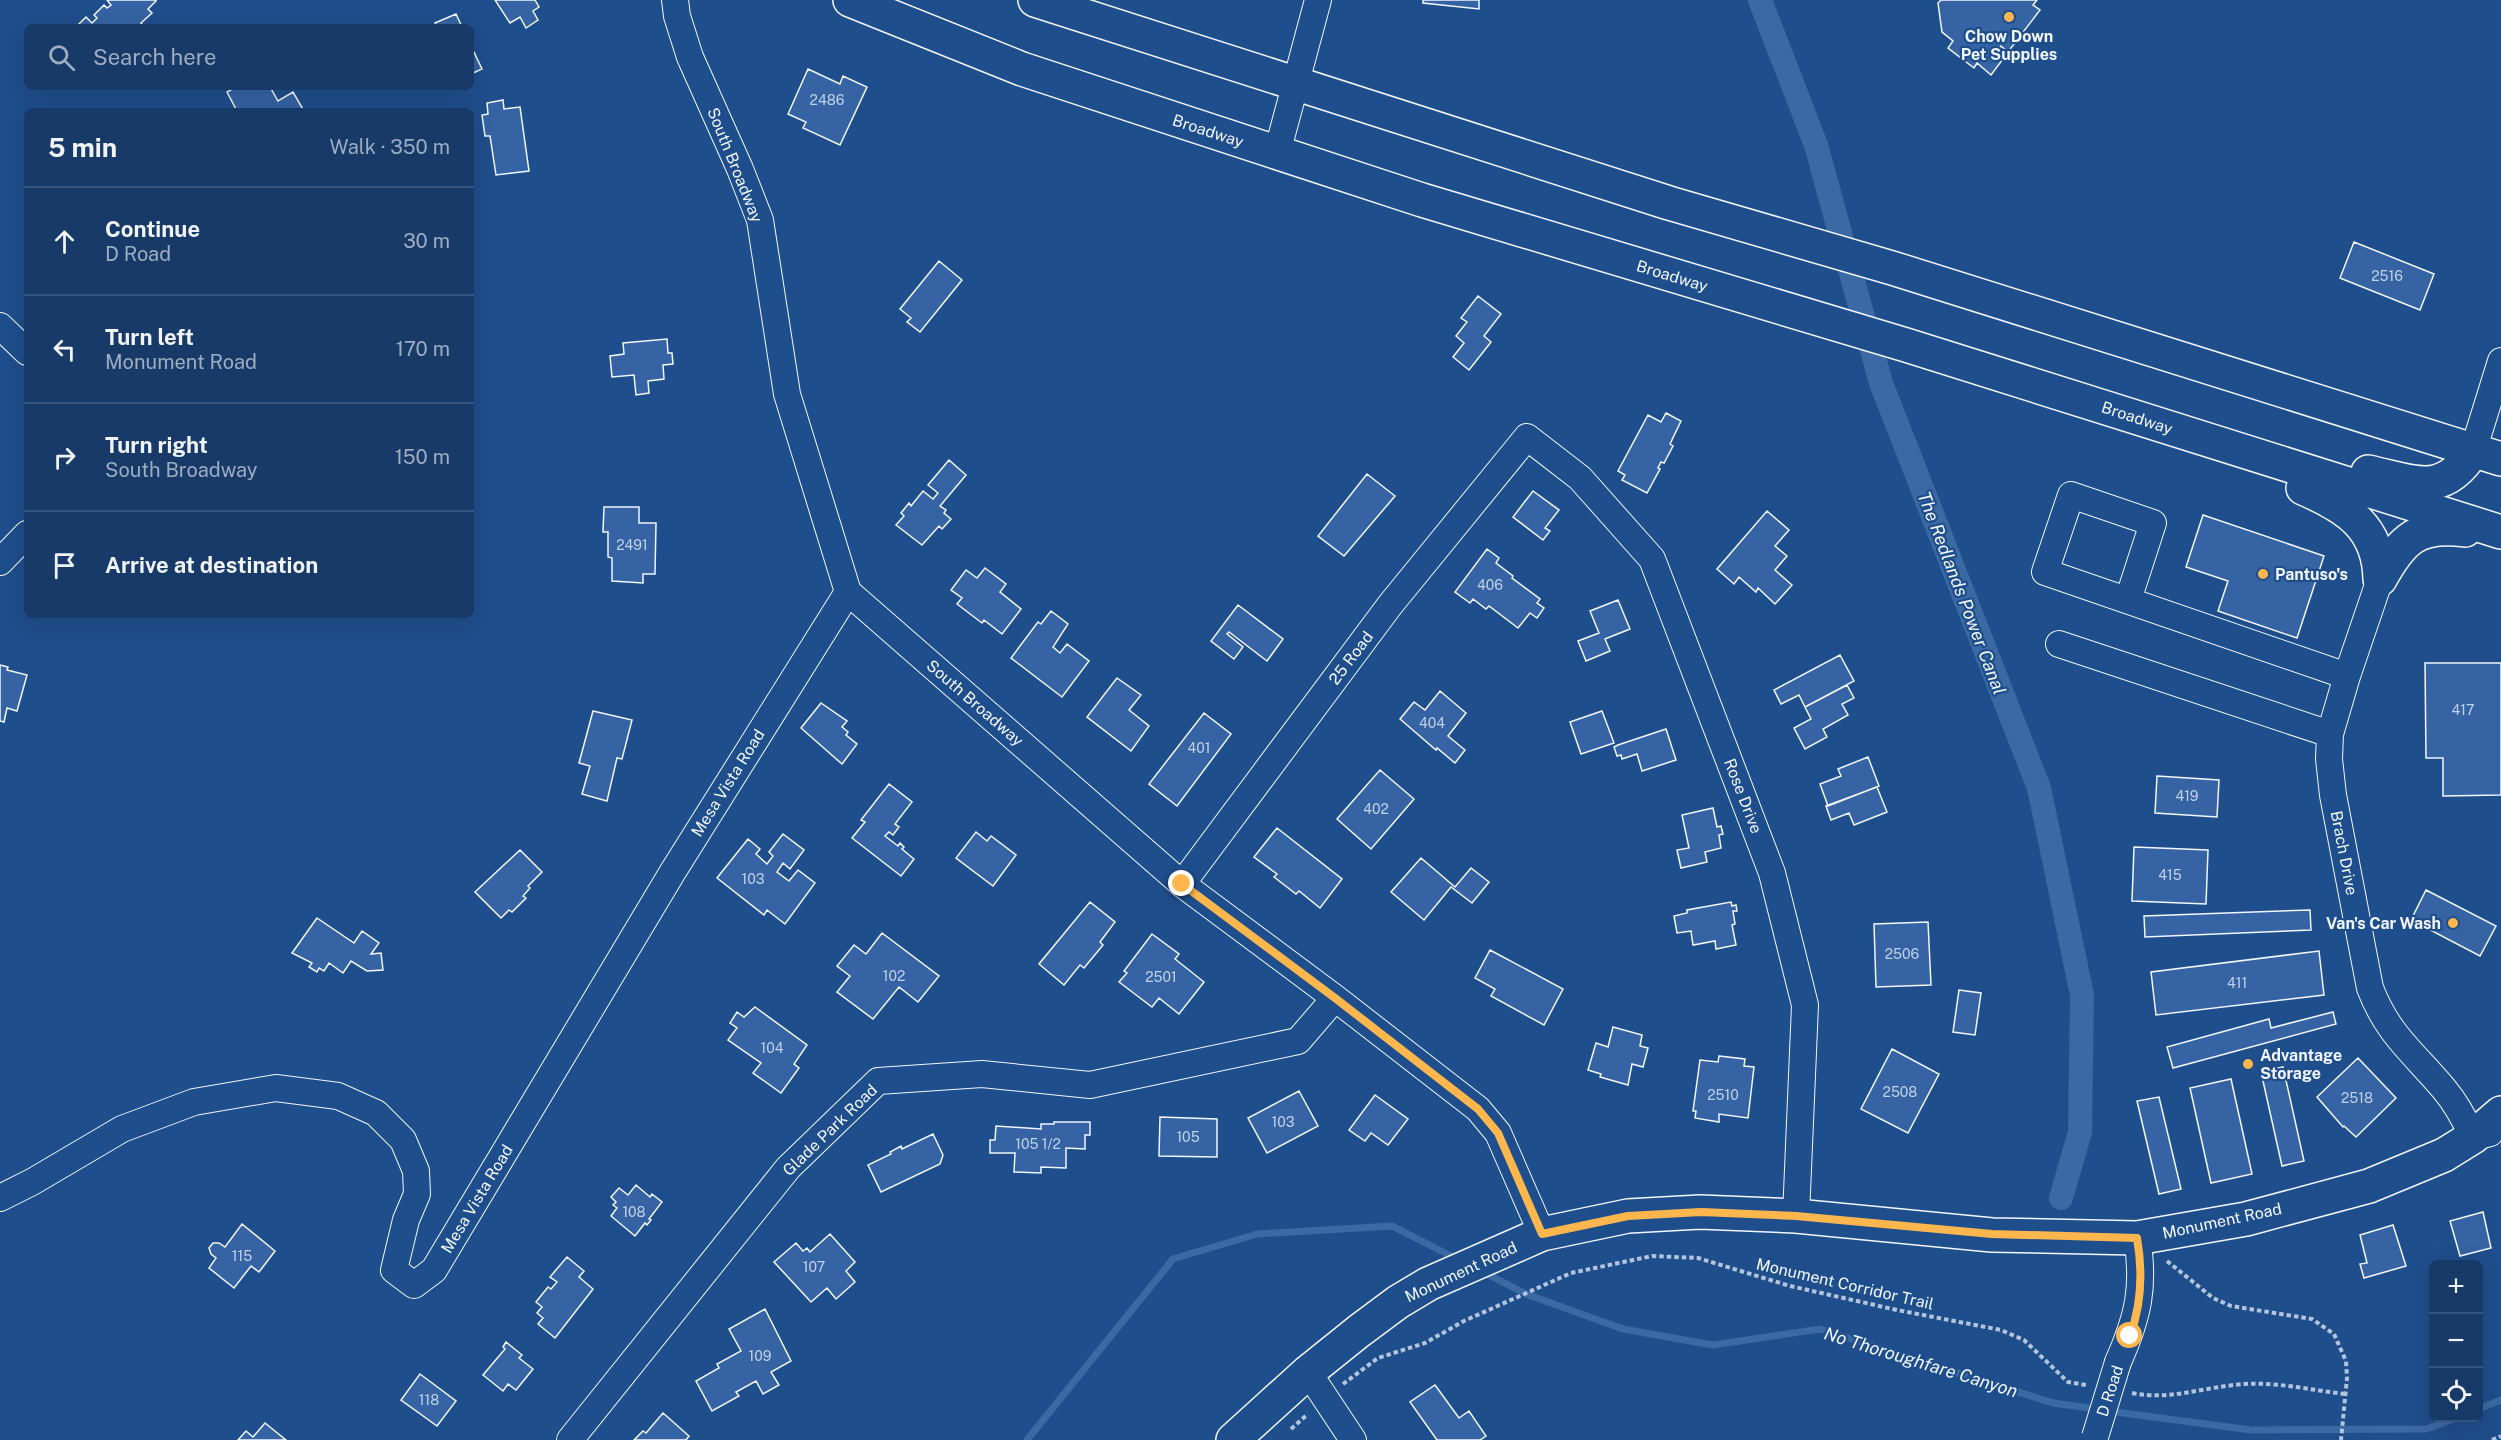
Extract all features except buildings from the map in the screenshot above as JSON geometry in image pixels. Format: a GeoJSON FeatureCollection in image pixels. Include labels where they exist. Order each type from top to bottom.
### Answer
{"type":"FeatureCollection","features":[{"type":"Feature","properties":{"kind":"main road","name":"Broadway"},"geometry":{"type":"LineString","coordinates":[[850,0],[947,41],[1057,81],[1422,200],[1906,345],[2501,534]]}},
{"type":"Feature","properties":{"kind":"main road"},"geometry":{"type":"LineString","coordinates":[[897,0],[946,28],[1057,81]]}},
{"type":"Feature","properties":{"kind":"main road"},"geometry":{"type":"LineString","coordinates":[[1035,0],[1658,200],[1892,268],[2487,455]]}},
{"type":"Feature","properties":{"kind":"main road"},"geometry":{"type":"LineString","coordinates":[[2164,427],[2427,483],[2442,482],[2487,455]]}},
{"type":"Feature","properties":{"kind":"main road"},"geometry":{"type":"LineString","coordinates":[[2164,427],[2331,500],[2346,509],[2368,533],[2375,547],[2380,560],[2380,579]]}},
{"type":"Feature","properties":{"kind":"main road"},"geometry":{"type":"LineString","coordinates":[[2380,579],[2394,553],[2416,533],[2436,528],[2501,534]]}},
{"type":"Feature","properties":{"kind":"main road","name":"Monument Road"},"geometry":{"type":"LineString","coordinates":[[1233,1440],[1308,1372],[1359,1331],[1428,1284],[1542,1234],[1628,1216],[1701,1212],[1796,1216],[1992,1234],[2137,1238],[2246,1219],[2369,1186],[2444,1155],[2487,1134],[2501,1113]]}},
{"type":"Feature","properties":{"kind":"street","name":"South Broadway"},"geometry":{"type":"LineString","coordinates":[[675,0],[677,16],[690,57],[741,169],[760,220],[787,394],[848,592],[1182,884],[1335,998],[1478,1109],[1498,1133],[1542,1234]]}},
{"type":"Feature","properties":{"kind":"street"},"geometry":{"type":"LineString","coordinates":[[1277,153],[1318,0]]}},
{"type":"Feature","properties":{"kind":"street"},"geometry":{"type":"LineString","coordinates":[[0,326],[24,349]]}},
{"type":"Feature","properties":{"kind":"street"},"geometry":{"type":"LineString","coordinates":[[2487,455],[2501,361]]}},
{"type":"Feature","properties":{"kind":"street","name":"25 Road"},"geometry":{"type":"LineString","coordinates":[[1182,884],[1390,605],[1527,437]]}},
{"type":"Feature","properties":{"kind":"street","name":"Rose Drive"},"geometry":{"type":"LineString","coordinates":[[1527,437],[1580,478],[1652,559],[1772,873],[1805,1005],[1796,1216]]}},
{"type":"Feature","properties":{"kind":"street"},"geometry":{"type":"LineString","coordinates":[[2128,600],[2153,523],[2071,495],[2045,572],[2347,676]]}},
{"type":"Feature","properties":{"kind":"street"},"geometry":{"type":"LineString","coordinates":[[0,562],[24,537]]}},
{"type":"Feature","properties":{"kind":"street","name":"Brach Drive"},"geometry":{"type":"LineString","coordinates":[[2380,579],[2330,734],[2329,759],[2333,795],[2370,988],[2379,1010],[2392,1031],[2445,1090],[2461,1113],[2487,1134]]}},
{"type":"Feature","properties":{"kind":"street","name":"Mesa Vista Road"},"geometry":{"type":"LineString","coordinates":[[0,1198],[32,1182],[122,1129],[194,1102],[276,1088],[338,1096],[376,1113],[403,1140],[416,1172],[417,1194],[406,1220],[394,1270],[414,1285],[434,1270],[672,873],[848,592]]}},
{"type":"Feature","properties":{"kind":"street"},"geometry":{"type":"LineString","coordinates":[[2059,644],[2330,734]]}},
{"type":"Feature","properties":{"kind":"street","name":"Glade Park Road"},"geometry":{"type":"LineString","coordinates":[[570,1440],[789,1168],[878,1081],[982,1074],[1090,1085],[1298,1041],[1335,998]]}},
{"type":"Feature","properties":{"kind":"street","name":"D Road"},"geometry":{"type":"LineString","coordinates":[[2095,1439],[2118,1362],[2135,1322],[2140,1303],[2141,1263],[2137,1238]]}},
{"type":"Feature","properties":{"kind":"street"},"geometry":{"type":"LineString","coordinates":[[1308,1372],[1353,1440]]}},
{"type":"Feature","properties":{"kind":"path","name":"Monument Corridor Trail"},"geometry":{"type":"LineString","coordinates":[[1347,1381],[1378,1358],[1425,1343],[1464,1321],[1571,1273],[1652,1256],[1698,1258],[1790,1286],[2001,1330],[2024,1340],[2068,1382],[2092,1386]]}},
{"type":"Feature","properties":{"kind":"path"},"geometry":{"type":"LineString","coordinates":[[2178,1270],[2213,1298],[2230,1306],[2312,1319],[2334,1334],[2346,1360],[2341,1440]]}},
{"type":"Feature","properties":{"kind":"path"},"geometry":{"type":"LineString","coordinates":[[2126,1392],[2175,1396],[2234,1385],[2257,1384],[2345,1394]]}},
{"type":"Feature","properties":{"kind":"path"},"geometry":{"type":"LineString","coordinates":[[2492,1440],[2501,1436]]}},
{"type":"Feature","properties":{"kind":"waterway","name":"The Redlands Power Canal"},"geometry":{"type":"LineString","coordinates":[[1760,0],[1816,145],[1881,383],[2039,788],[2082,995],[2080,1132],[2061,1198]]}},
{"type":"Feature","properties":{"kind":"waterway","name":"No Thoroughfare Canyon"},"geometry":{"type":"LineString","coordinates":[[1027,1440],[1173,1259],[1257,1234],[1392,1226],[1457,1259]]}},
{"type":"Feature","properties":{"kind":"waterway","name":"No Thoroughfare Canyon"},"geometry":{"type":"LineString","coordinates":[[1481,1271],[1526,1294],[1623,1329],[1713,1345],[1820,1329],[2053,1403],[2097,1409]]}},
{"type":"Feature","properties":{"kind":"waterway","name":"No Thoroughfare Canyon"},"geometry":{"type":"LineString","coordinates":[[2483,1407],[2501,1400]]}},
{"type":"Feature","properties":{"kind":"waterway","name":"No Thoroughfare Canyon"},"geometry":{"type":"LineString","coordinates":[[2108,1411],[2251,1430],[2427,1429],[2445,1422]]}},
{"type":"Feature","properties":{"kind":"place","name":"Chow Down Pet Supplies"},"geometry":{"type":"Point","coordinates":[2009,17]}},
{"type":"Feature","properties":{"kind":"place","name":"Pantuso's"},"geometry":{"type":"Point","coordinates":[2263,574]}},
{"type":"Feature","properties":{"kind":"place","name":"Van's Car Wash"},"geometry":{"type":"Point","coordinates":[2453,923]}},
{"type":"Feature","properties":{"kind":"place","name":"Advantage Storage"},"geometry":{"type":"Point","coordinates":[2248,1064]}},
{"type":"Feature","properties":{"kind":"route"},"geometry":{"type":"LineString","coordinates":[[1182,884],[1335,998],[1478,1109],[1498,1133],[1542,1234],[1628,1216],[1701,1212],[1796,1216],[1992,1234],[2064,1238],[2137,1238],[2141,1263],[2140,1303],[2130,1336]]}}]}
